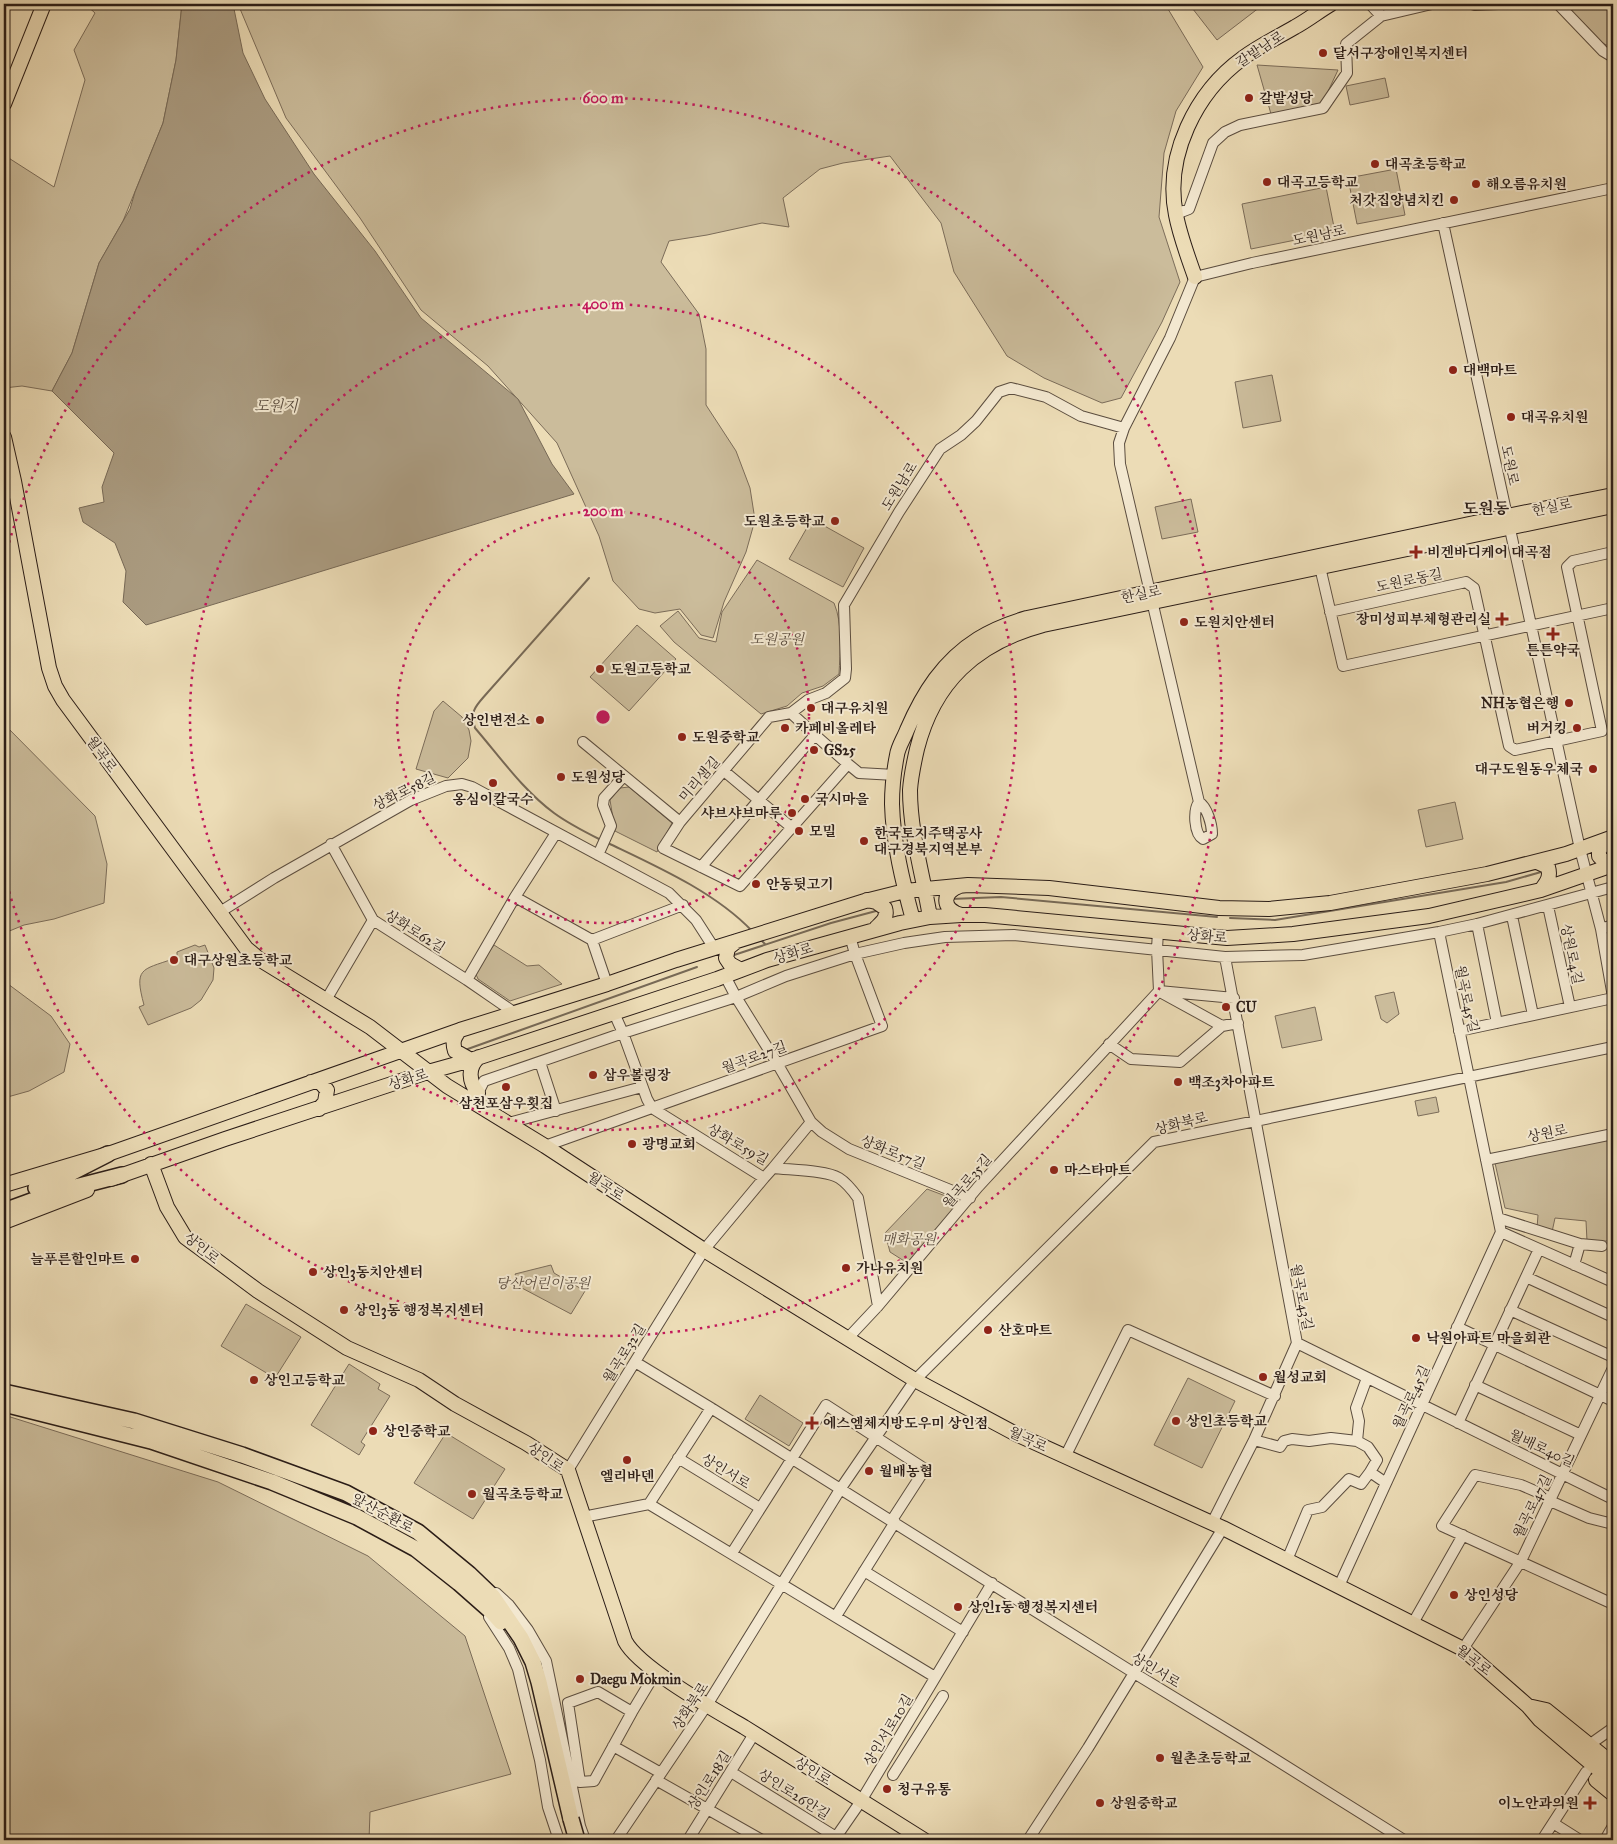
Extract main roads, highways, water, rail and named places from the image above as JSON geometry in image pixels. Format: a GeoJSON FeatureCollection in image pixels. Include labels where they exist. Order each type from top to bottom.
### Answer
{"type":"FeatureCollection","features":[{"type":"Feature","properties":{"kind":"highway"},"geometry":{"type":"LineString","coordinates":[[4,1211],[54,1187],[108,1154]]}},
{"type":"Feature","properties":{"kind":"highway"},"geometry":{"type":"LineString","coordinates":[[4,1200],[54,1187],[122,1174]]}},
{"type":"Feature","properties":{"kind":"highway","name":"앞산순환로"},"geometry":{"type":"LineString","coordinates":[[4,1392],[134,1421],[242,1455],[346,1493],[418,1532],[464,1578],[493,1613],[508,1632],[527,1666],[574,1834]]}},
{"type":"Feature","properties":{"kind":"highway","name":"앞산순환로"},"geometry":{"type":"LineString","coordinates":[[4,1404],[151,1441],[272,1482],[357,1517],[464,1578]]}},
{"type":"Feature","properties":{"kind":"main road"},"geometry":{"type":"LineString","coordinates":[[4,104],[44,4]]}},
{"type":"Feature","properties":{"kind":"main road","name":"갈밭남로"},"geometry":{"type":"LineString","coordinates":[[1195,277],[1176,214],[1174,189],[1177,157],[1185,132],[1200,102],[1220,77],[1243,57],[1331,4]]}},
{"type":"Feature","properties":{"kind":"main road","name":"월곡로"},"geometry":{"type":"LineString","coordinates":[[4,437],[44,643],[55,686],[80,723],[246,948],[259,959],[370,1027],[447,1086],[479,1099],[509,1123],[704,1250],[915,1380],[1016,1434],[1217,1526],[1463,1649],[1528,1706],[1540,1720],[1613,1782]]}},
{"type":"Feature","properties":{"kind":"main road","name":"한실로"},"geometry":{"type":"LineString","coordinates":[[913,920],[905,891],[895,834],[892,803],[897,753],[929,686],[942,670],[977,640],[998,627],[1027,618],[1320,567],[1613,495]]}},
{"type":"Feature","properties":{"kind":"main road","name":"한실로"},"geometry":{"type":"LineString","coordinates":[[930,918],[913,828],[910,791],[912,768],[923,727],[946,684],[981,652],[1021,631],[1150,597],[1508,521],[1613,506]]}},
{"type":"Feature","properties":{"kind":"main road"},"geometry":{"type":"LineString","coordinates":[[1611,838],[1599,850],[1599,856],[1606,862],[1613,864]]}},
{"type":"Feature","properties":{"kind":"main road","name":"상화로"},"geometry":{"type":"LineString","coordinates":[[4,1185],[108,1154],[460,1030],[607,984],[737,940],[867,900],[905,891],[964,885],[1049,888],[1219,908],[1269,909],[1339,901],[1487,874],[1537,862],[1611,838]]}},
{"type":"Feature","properties":{"kind":"main road"},"geometry":{"type":"LineString","coordinates":[[1537,862],[1548,867],[1550,875],[1547,883],[1541,890]]}},
{"type":"Feature","properties":{"kind":"main road","name":"상화로"},"geometry":{"type":"LineString","coordinates":[[4,1222],[122,1174],[428,1072],[475,1059],[741,970],[876,928],[913,920],[960,915],[1015,918],[1226,938],[1293,934],[1429,916],[1541,890],[1587,875],[1613,864]]}},
{"type":"Feature","properties":{"kind":"main road"},"geometry":{"type":"LineString","coordinates":[[960,915],[950,910],[946,905],[946,900],[952,890],[964,885]]}},
{"type":"Feature","properties":{"kind":"main road"},"geometry":{"type":"LineString","coordinates":[[867,900],[876,902],[885,908],[886,915],[884,921],[876,928]]}},
{"type":"Feature","properties":{"kind":"main road"},"geometry":{"type":"LineString","coordinates":[[737,940],[728,948],[726,958],[730,964],[741,970]]}},
{"type":"Feature","properties":{"kind":"main road"},"geometry":{"type":"LineString","coordinates":[[460,1030],[454,1037],[453,1045],[457,1054],[475,1059],[470,1074],[472,1085],[479,1099]]}},
{"type":"Feature","properties":{"kind":"main road"},"geometry":{"type":"LineString","coordinates":[[311,1082],[320,1082],[327,1090],[325,1102],[319,1109]]}},
{"type":"Feature","properties":{"kind":"main road","name":"상인로"},"geometry":{"type":"LineString","coordinates":[[152,1164],[167,1207],[185,1237],[250,1285],[347,1348],[419,1380],[568,1470],[625,1641],[630,1650],[656,1672],[707,1705],[924,1840]]}},
{"type":"Feature","properties":{"kind":"main road"},"geometry":{"type":"LineString","coordinates":[[1613,1764],[1546,1710],[1528,1706],[1533,1726],[1613,1794]]}},
{"type":"Feature","properties":{"kind":"main road","name":"월곡로"},"geometry":{"type":"LineString","coordinates":[[1528,1706],[1542,1714],[1613,1771]]}},
{"type":"Feature","properties":{"kind":"water","name":"도원지"},"geometry":{"type":"Polygon","coordinates":[[[182,4],[233,4],[243,53],[265,99],[314,174],[375,251],[421,318],[518,399],[552,464],[574,494],[146,625],[123,602],[126,571],[115,543],[83,522],[79,508],[104,502],[102,487],[114,453],[52,391],[72,353],[99,263],[130,209],[163,123],[176,60],[182,4]]]}},
{"type":"Feature","properties":{"kind":"waterway"},"geometry":{"type":"LineString","coordinates":[[589,578],[480,701],[475,708],[473,722],[475,728],[532,794],[560,817],[601,840]]}},
{"type":"Feature","properties":{"kind":"waterway"},"geometry":{"type":"LineString","coordinates":[[608,843],[703,892],[721,904],[752,931]]}},
{"type":"Feature","properties":{"kind":"waterway"},"geometry":{"type":"LineString","coordinates":[[1607,851],[1613,849]]}},
{"type":"Feature","properties":{"kind":"waterway"},"geometry":{"type":"LineString","coordinates":[[1230,918],[1275,920],[1506,882],[1541,872]]}},
{"type":"Feature","properties":{"kind":"waterway"},"geometry":{"type":"LineString","coordinates":[[951,899],[1001,897],[1217,917]]}},
{"type":"Feature","properties":{"kind":"waterway"},"geometry":{"type":"LineString","coordinates":[[731,956],[831,923],[876,911]]}},
{"type":"Feature","properties":{"kind":"waterway"},"geometry":{"type":"LineString","coordinates":[[761,940],[765,944]]}},
{"type":"Feature","properties":{"kind":"waterway"},"geometry":{"type":"LineString","coordinates":[[465,1050],[697,967]]}},
{"type":"Feature","properties":{"kind":"place","name":"달서구장애인복지센터"},"geometry":{"type":"Point","coordinates":[1323,53]}},
{"type":"Feature","properties":{"kind":"place","name":"갈밭성당"},"geometry":{"type":"Point","coordinates":[1249,98]}},
{"type":"Feature","properties":{"kind":"place","name":"대곡초등학교"},"geometry":{"type":"Point","coordinates":[1375,164]}},
{"type":"Feature","properties":{"kind":"place","name":"대곡고등학교"},"geometry":{"type":"Point","coordinates":[1267,182]}},
{"type":"Feature","properties":{"kind":"place","name":"해오름유치원"},"geometry":{"type":"Point","coordinates":[1476,184]}},
{"type":"Feature","properties":{"kind":"place","name":"처갓집양념치킨"},"geometry":{"type":"Point","coordinates":[1454,200]}},
{"type":"Feature","properties":{"kind":"place","name":"대백마트"},"geometry":{"type":"Point","coordinates":[1453,370]}},
{"type":"Feature","properties":{"kind":"place","name":"대곡유치원"},"geometry":{"type":"Point","coordinates":[1511,417]}},
{"type":"Feature","properties":{"kind":"place","name":"도원초등학교"},"geometry":{"type":"Point","coordinates":[835,521]}},
{"type":"Feature","properties":{"kind":"place","name":"비겐바디케어 대곡점"},"geometry":{"type":"Point","coordinates":[1416,552]}},
{"type":"Feature","properties":{"kind":"place","name":"장미성피부체형관리실"},"geometry":{"type":"Point","coordinates":[1502,619]}},
{"type":"Feature","properties":{"kind":"place","name":"도원치안센터"},"geometry":{"type":"Point","coordinates":[1184,622]}},
{"type":"Feature","properties":{"kind":"place","name":"튼튼약국"},"geometry":{"type":"Point","coordinates":[1553,634]}},
{"type":"Feature","properties":{"kind":"place","name":"도원고등학교"},"geometry":{"type":"Point","coordinates":[600,669]}},
{"type":"Feature","properties":{"kind":"place","name":"NH농협은행"},"geometry":{"type":"Point","coordinates":[1569,703]}},
{"type":"Feature","properties":{"kind":"place","name":"대구유치원"},"geometry":{"type":"Point","coordinates":[811,708]}},
{"type":"Feature","properties":{"kind":"place","name":"상인변전소"},"geometry":{"type":"Point","coordinates":[540,720]}},
{"type":"Feature","properties":{"kind":"place","name":"카페비올레타"},"geometry":{"type":"Point","coordinates":[785,728]}},
{"type":"Feature","properties":{"kind":"place","name":"버거킹"},"geometry":{"type":"Point","coordinates":[1577,728]}},
{"type":"Feature","properties":{"kind":"place","name":"도원중학교"},"geometry":{"type":"Point","coordinates":[682,737]}},
{"type":"Feature","properties":{"kind":"place","name":"GS25"},"geometry":{"type":"Point","coordinates":[814,750]}},
{"type":"Feature","properties":{"kind":"place","name":"대구도원동우체국"},"geometry":{"type":"Point","coordinates":[1593,769]}},
{"type":"Feature","properties":{"kind":"place","name":"도원성당"},"geometry":{"type":"Point","coordinates":[561,777]}},
{"type":"Feature","properties":{"kind":"place","name":"옹심이칼국수"},"geometry":{"type":"Point","coordinates":[493,783]}},
{"type":"Feature","properties":{"kind":"place","name":"국시마을"},"geometry":{"type":"Point","coordinates":[805,799]}},
{"type":"Feature","properties":{"kind":"place","name":"샤브샤브마루"},"geometry":{"type":"Point","coordinates":[792,813]}},
{"type":"Feature","properties":{"kind":"place","name":"모밀"},"geometry":{"type":"Point","coordinates":[799,831]}},
{"type":"Feature","properties":{"kind":"place","name":"한국토지주택공사 대구경북지역본부"},"geometry":{"type":"Point","coordinates":[864,841]}},
{"type":"Feature","properties":{"kind":"place","name":"안동뒷고기"},"geometry":{"type":"Point","coordinates":[756,884]}},
{"type":"Feature","properties":{"kind":"place","name":"대구상원초등학교"},"geometry":{"type":"Point","coordinates":[174,960]}},
{"type":"Feature","properties":{"kind":"place","name":"CU"},"geometry":{"type":"Point","coordinates":[1226,1007]}},
{"type":"Feature","properties":{"kind":"place","name":"삼우볼링장"},"geometry":{"type":"Point","coordinates":[593,1075]}},
{"type":"Feature","properties":{"kind":"place","name":"백조3차아파트"},"geometry":{"type":"Point","coordinates":[1178,1082]}},
{"type":"Feature","properties":{"kind":"place","name":"삼천포삼우횟집"},"geometry":{"type":"Point","coordinates":[506,1087]}},
{"type":"Feature","properties":{"kind":"place","name":"광명교회"},"geometry":{"type":"Point","coordinates":[632,1144]}},
{"type":"Feature","properties":{"kind":"place","name":"마스타마트"},"geometry":{"type":"Point","coordinates":[1054,1170]}},
{"type":"Feature","properties":{"kind":"place","name":"늘푸른할인마트"},"geometry":{"type":"Point","coordinates":[135,1259]}},
{"type":"Feature","properties":{"kind":"place","name":"가나유치원"},"geometry":{"type":"Point","coordinates":[846,1268]}},
{"type":"Feature","properties":{"kind":"place","name":"상인3동치안센터"},"geometry":{"type":"Point","coordinates":[313,1272]}},
{"type":"Feature","properties":{"kind":"place","name":"상인3동 행정복지센터"},"geometry":{"type":"Point","coordinates":[344,1310]}},
{"type":"Feature","properties":{"kind":"place","name":"산호마트"},"geometry":{"type":"Point","coordinates":[988,1330]}},
{"type":"Feature","properties":{"kind":"place","name":"낙원아파트 마을회관"},"geometry":{"type":"Point","coordinates":[1416,1338]}},
{"type":"Feature","properties":{"kind":"place","name":"월성교회"},"geometry":{"type":"Point","coordinates":[1263,1377]}},
{"type":"Feature","properties":{"kind":"place","name":"상인고등학교"},"geometry":{"type":"Point","coordinates":[254,1380]}},
{"type":"Feature","properties":{"kind":"place","name":"상인초등학교"},"geometry":{"type":"Point","coordinates":[1176,1421]}},
{"type":"Feature","properties":{"kind":"place","name":"에스엠체지방도우미 상인점"},"geometry":{"type":"Point","coordinates":[812,1423]}},
{"type":"Feature","properties":{"kind":"place","name":"상인중학교"},"geometry":{"type":"Point","coordinates":[373,1431]}},
{"type":"Feature","properties":{"kind":"place","name":"엘리바덴"},"geometry":{"type":"Point","coordinates":[627,1460]}},
{"type":"Feature","properties":{"kind":"place","name":"월배농협"},"geometry":{"type":"Point","coordinates":[869,1471]}},
{"type":"Feature","properties":{"kind":"place","name":"월곡초등학교"},"geometry":{"type":"Point","coordinates":[472,1494]}},
{"type":"Feature","properties":{"kind":"place","name":"상인성당"},"geometry":{"type":"Point","coordinates":[1454,1595]}},
{"type":"Feature","properties":{"kind":"place","name":"상인1동 행정복지센터"},"geometry":{"type":"Point","coordinates":[958,1607]}},
{"type":"Feature","properties":{"kind":"place","name":"Daegu Mokmin"},"geometry":{"type":"Point","coordinates":[580,1679]}},
{"type":"Feature","properties":{"kind":"place","name":"월촌초등학교"},"geometry":{"type":"Point","coordinates":[1160,1758]}},
{"type":"Feature","properties":{"kind":"place","name":"청구유통"},"geometry":{"type":"Point","coordinates":[887,1789]}},
{"type":"Feature","properties":{"kind":"place","name":"상원중학교"},"geometry":{"type":"Point","coordinates":[1100,1803]}},
{"type":"Feature","properties":{"kind":"place","name":"이노안과의원"},"geometry":{"type":"Point","coordinates":[1590,1803]}},
{"type":"Feature","properties":{"kind":"district","name":"도원동"},"geometry":{"type":"Point","coordinates":[1486,508]}},
{"type":"Feature","properties":{"kind":"park label","name":"도원공원"},"geometry":{"type":"Point","coordinates":[777,639]}},
{"type":"Feature","properties":{"kind":"park label","name":"매화공원"},"geometry":{"type":"Point","coordinates":[909,1239]}},
{"type":"Feature","properties":{"kind":"park label","name":"당산어린이공원"},"geometry":{"type":"Point","coordinates":[543,1283]}}]}
